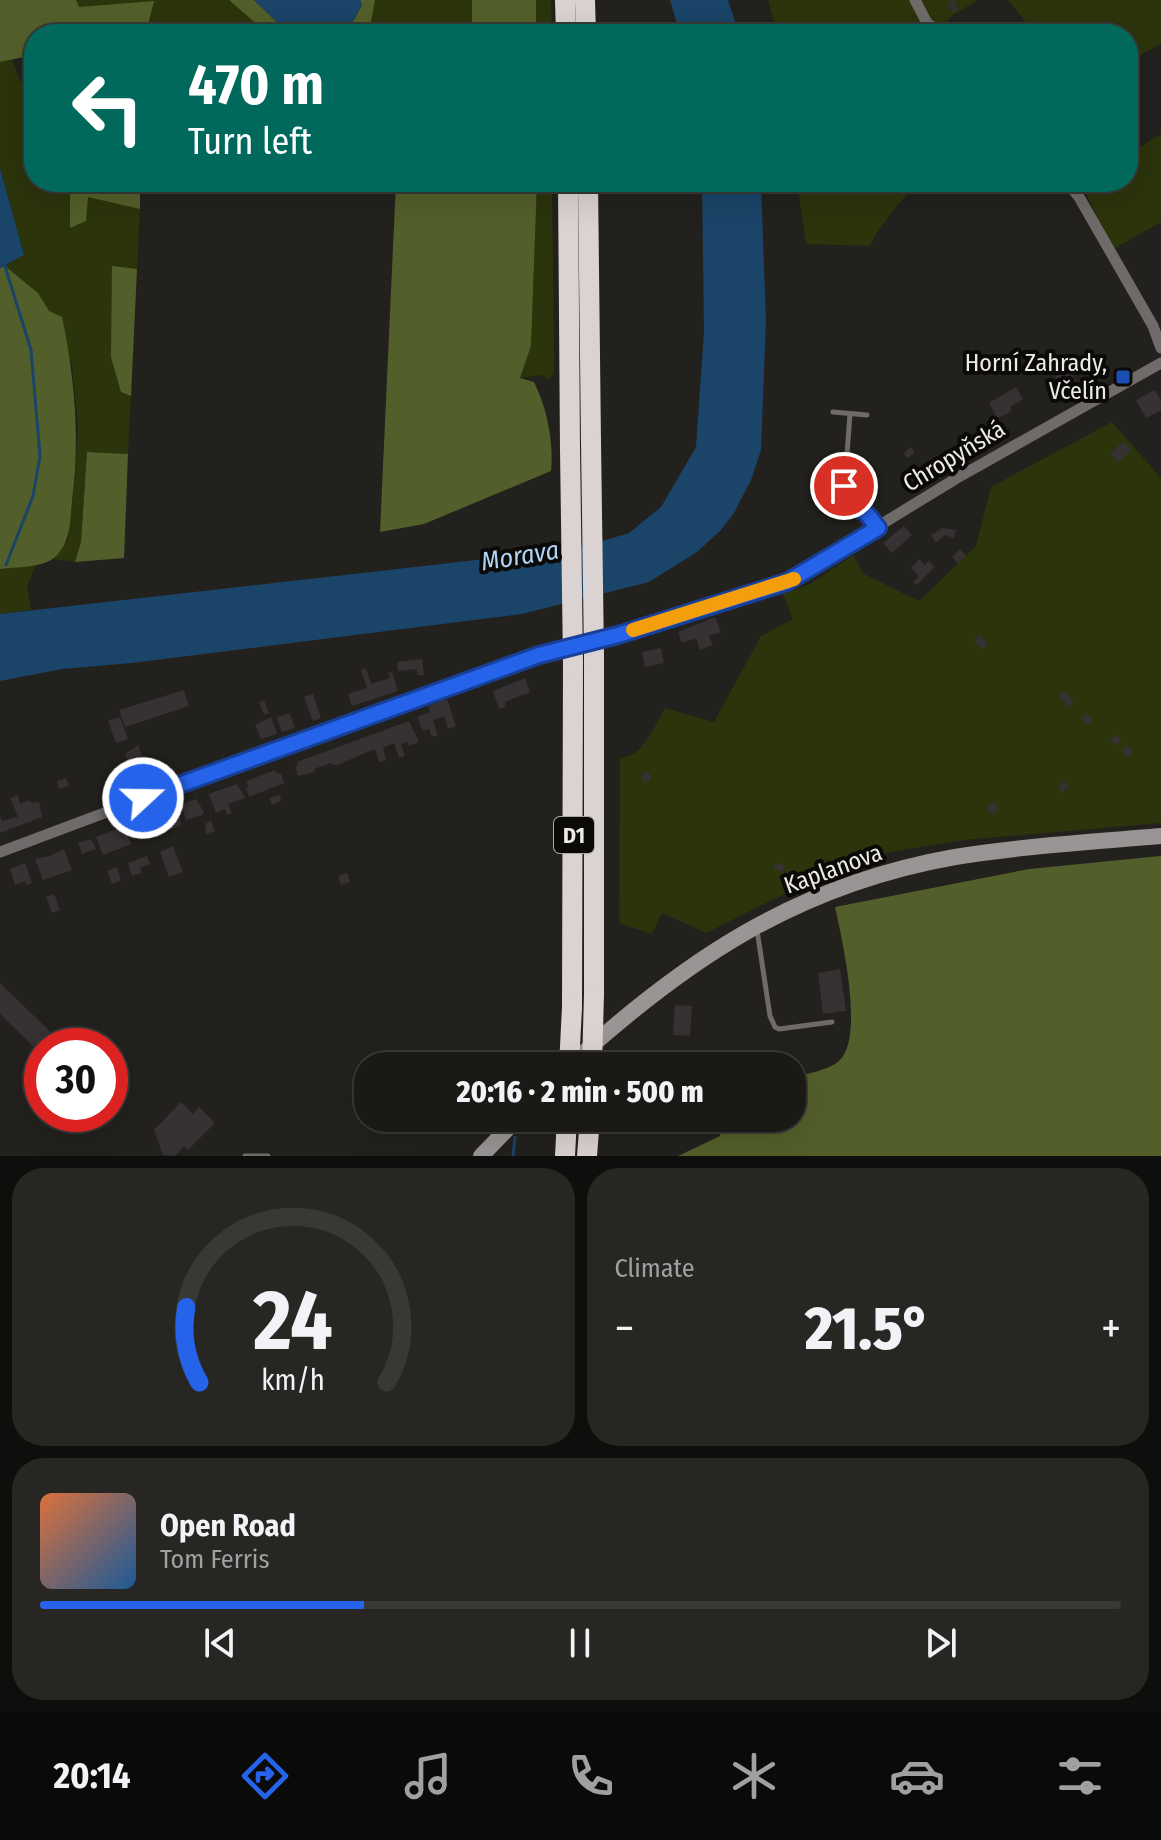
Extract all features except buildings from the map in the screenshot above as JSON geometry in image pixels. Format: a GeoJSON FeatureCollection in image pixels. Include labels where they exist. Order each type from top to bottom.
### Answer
{"type":"FeatureCollection","features":[{"type":"Feature","properties":{"kind":"highway"},"geometry":{"type":"LineString","coordinates":[[565,0],[566,24]]}},
{"type":"Feature","properties":{"kind":"highway"},"geometry":{"type":"LineString","coordinates":[[585,0],[586,24]]}},
{"type":"Feature","properties":{"kind":"highway","name":"D1"},"geometry":{"type":"LineString","coordinates":[[568,192],[573,663],[570,1052]]}},
{"type":"Feature","properties":{"kind":"highway","name":"D1"},"geometry":{"type":"LineString","coordinates":[[588,192],[594,656],[592,1052]]}},
{"type":"Feature","properties":{"kind":"highway"},"geometry":{"type":"LineString","coordinates":[[565,1156],[566,1132]]}},
{"type":"Feature","properties":{"kind":"highway"},"geometry":{"type":"LineString","coordinates":[[587,1156],[589,1132]]}},
{"type":"Feature","properties":{"kind":"main road","name":"Kaplanova"},"geometry":{"type":"LineString","coordinates":[[585,1052],[653,993],[703,957],[755,926],[835,890],[925,863],[984,853],[1161,836]]}},
{"type":"Feature","properties":{"kind":"main road"},"geometry":{"type":"LineString","coordinates":[[481,1156],[504,1132]]}},
{"type":"Feature","properties":{"kind":"street"},"geometry":{"type":"LineString","coordinates":[[915,0],[928,24]]}},
{"type":"Feature","properties":{"kind":"street"},"geometry":{"type":"LineString","coordinates":[[1075,192],[1153,326],[1161,348]]}},
{"type":"Feature","properties":{"kind":"street","name":"Chropyňská"},"geometry":{"type":"LineString","coordinates":[[0,852],[280,747],[539,655],[618,635],[787,582],[957,478],[1161,363]]}},
{"type":"Feature","properties":{"kind":"lane"},"geometry":{"type":"LineString","coordinates":[[833,412],[867,415]]}},
{"type":"Feature","properties":{"kind":"lane"},"geometry":{"type":"LineString","coordinates":[[850,414],[844,494],[878,528]]}},
{"type":"Feature","properties":{"kind":"lane"},"geometry":{"type":"LineString","coordinates":[[755,926],[770,1016],[775,1027],[832,1022]]}},
{"type":"Feature","properties":{"kind":"lane"},"geometry":{"type":"LineString","coordinates":[[245,1156],[268,1156]]}},
{"type":"Feature","properties":{"kind":"green space"},"geometry":{"type":"Polygon","coordinates":[[[0,0],[76,0],[79,7],[154,1],[148,24],[24,24],[24,57],[0,62],[0,0]]]}},
{"type":"Feature","properties":{"kind":"green space"},"geometry":{"type":"Polygon","coordinates":[[[76,0],[229,0],[257,24],[141,24],[154,1],[78,8],[76,0]]]}},
{"type":"Feature","properties":{"kind":"green space"},"geometry":{"type":"Polygon","coordinates":[[[229,0],[254,0],[279,24],[257,24],[229,0]]]}},
{"type":"Feature","properties":{"kind":"green space"},"geometry":{"type":"Polygon","coordinates":[[[360,0],[375,0],[371,24],[352,24],[362,5],[360,0]]]}},
{"type":"Feature","properties":{"kind":"green space"},"geometry":{"type":"Polygon","coordinates":[[[375,0],[472,0],[472,24],[370,24],[375,0]]]}},
{"type":"Feature","properties":{"kind":"green space"},"geometry":{"type":"Polygon","coordinates":[[[472,0],[536,0],[536,24],[472,24],[472,0]]]}},
{"type":"Feature","properties":{"kind":"green space"},"geometry":{"type":"Polygon","coordinates":[[[536,0],[551,0],[552,24],[536,24],[536,0]]]}},
{"type":"Feature","properties":{"kind":"green space"},"geometry":{"type":"Polygon","coordinates":[[[768,0],[978,0],[952,16],[945,24],[774,24],[768,0]]]}},
{"type":"Feature","properties":{"kind":"green space"},"geometry":{"type":"Polygon","coordinates":[[[1008,0],[1161,0],[1161,44],[1138,57],[1138,24],[1023,24],[1025,21],[1008,0]]]}},
{"type":"Feature","properties":{"kind":"green space"},"geometry":{"type":"Polygon","coordinates":[[[12,60],[24,89],[24,192],[79,192],[140,209],[137,269],[112,267],[121,392],[131,396],[128,454],[87,452],[81,542],[75,562],[52,559],[68,540],[75,476],[78,425],[72,364],[38,293],[5,266],[24,255],[0,168],[0,62],[12,60]]]}},
{"type":"Feature","properties":{"kind":"green space"},"geometry":{"type":"Polygon","coordinates":[[[1161,134],[1161,222],[1112,250],[1085,192],[1138,192],[1138,148],[1161,134]]]}},
{"type":"Feature","properties":{"kind":"green space"},"geometry":{"type":"Polygon","coordinates":[[[70,192],[140,192],[140,209],[88,197],[86,221],[70,228],[70,192]]]}},
{"type":"Feature","properties":{"kind":"green space"},"geometry":{"type":"Polygon","coordinates":[[[396,192],[537,192],[531,346],[520,378],[534,382],[539,392],[548,425],[551,471],[424,524],[380,532],[396,192]]]}},
{"type":"Feature","properties":{"kind":"green space"},"geometry":{"type":"Polygon","coordinates":[[[537,192],[552,192],[554,372],[549,380],[541,375],[520,378],[531,346],[537,192]]]}},
{"type":"Feature","properties":{"kind":"green space"},"geometry":{"type":"Polygon","coordinates":[[[798,192],[908,192],[870,246],[806,244],[798,192]]]}},
{"type":"Feature","properties":{"kind":"green space"},"geometry":{"type":"Polygon","coordinates":[[[5,266],[38,293],[49,311],[62,317],[73,386],[76,454],[70,524],[64,546],[54,558],[42,564],[0,569],[0,268],[5,266]]]}},
{"type":"Feature","properties":{"kind":"green space"},"geometry":{"type":"Polygon","coordinates":[[[112,266],[137,269],[131,396],[121,392],[111,357],[112,266]]]}},
{"type":"Feature","properties":{"kind":"green space"},"geometry":{"type":"Polygon","coordinates":[[[1112,422],[1161,478],[1161,823],[964,840],[890,852],[788,892],[706,933],[662,913],[652,934],[619,923],[620,758],[642,747],[665,708],[714,722],[761,636],[793,619],[783,594],[810,584],[853,555],[864,574],[919,601],[976,546],[991,487],[1112,422]]]}},
{"type":"Feature","properties":{"kind":"green space"},"geometry":{"type":"Polygon","coordinates":[[[87,452],[128,454],[124,558],[75,562],[81,542],[87,452]]]}},
{"type":"Feature","properties":{"kind":"green space"},"geometry":{"type":"Polygon","coordinates":[[[36,565],[27,586],[31,610],[0,614],[0,569],[36,565]]]}},
{"type":"Feature","properties":{"kind":"green space"},"geometry":{"type":"Polygon","coordinates":[[[1161,856],[1161,1156],[678,1156],[720,1136],[721,1132],[806,1132],[806,1074],[839,1061],[847,1049],[850,1032],[849,987],[835,907],[1029,869],[1161,856]]]}},
{"type":"Feature","properties":{"kind":"water"},"geometry":{"type":"Polygon","coordinates":[[[254,0],[360,0],[362,5],[352,24],[279,24],[254,0]]]}},
{"type":"Feature","properties":{"kind":"water"},"geometry":{"type":"Polygon","coordinates":[[[670,0],[728,0],[736,24],[677,24],[670,0]]]}},
{"type":"Feature","properties":{"kind":"water"},"geometry":{"type":"Polygon","coordinates":[[[0,168],[24,255],[0,268],[0,168]]]}},
{"type":"Feature","properties":{"kind":"water","name":"Morava"},"geometry":{"type":"Polygon","coordinates":[[[702,192],[761,192],[766,320],[761,450],[751,480],[734,513],[720,531],[697,552],[649,582],[522,614],[62,669],[0,681],[0,614],[503,557],[589,545],[629,533],[661,507],[696,447],[704,331],[702,192]]]}},
{"type":"Feature","properties":{"kind":"waterway"},"geometry":{"type":"LineString","coordinates":[[4,263],[31,350],[40,456],[33,496],[6,565]]}},
{"type":"Feature","properties":{"kind":"waterway"},"geometry":{"type":"LineString","coordinates":[[513,1156],[515,1137]]}},
{"type":"Feature","properties":{"kind":"slow traffic"},"geometry":{"type":"LineString","coordinates":[[633,630],[794,579]]}},
{"type":"Feature","properties":{"kind":"place","name":"Horní Zahrady, Včelín"},"geometry":{"type":"Point","coordinates":[1123,377]}},
{"type":"Feature","properties":{"kind":"route"},"geometry":{"type":"LineString","coordinates":[[143,798],[539,655],[618,635],[787,582],[878,528],[874,520],[845,498],[844,486]]}}]}
